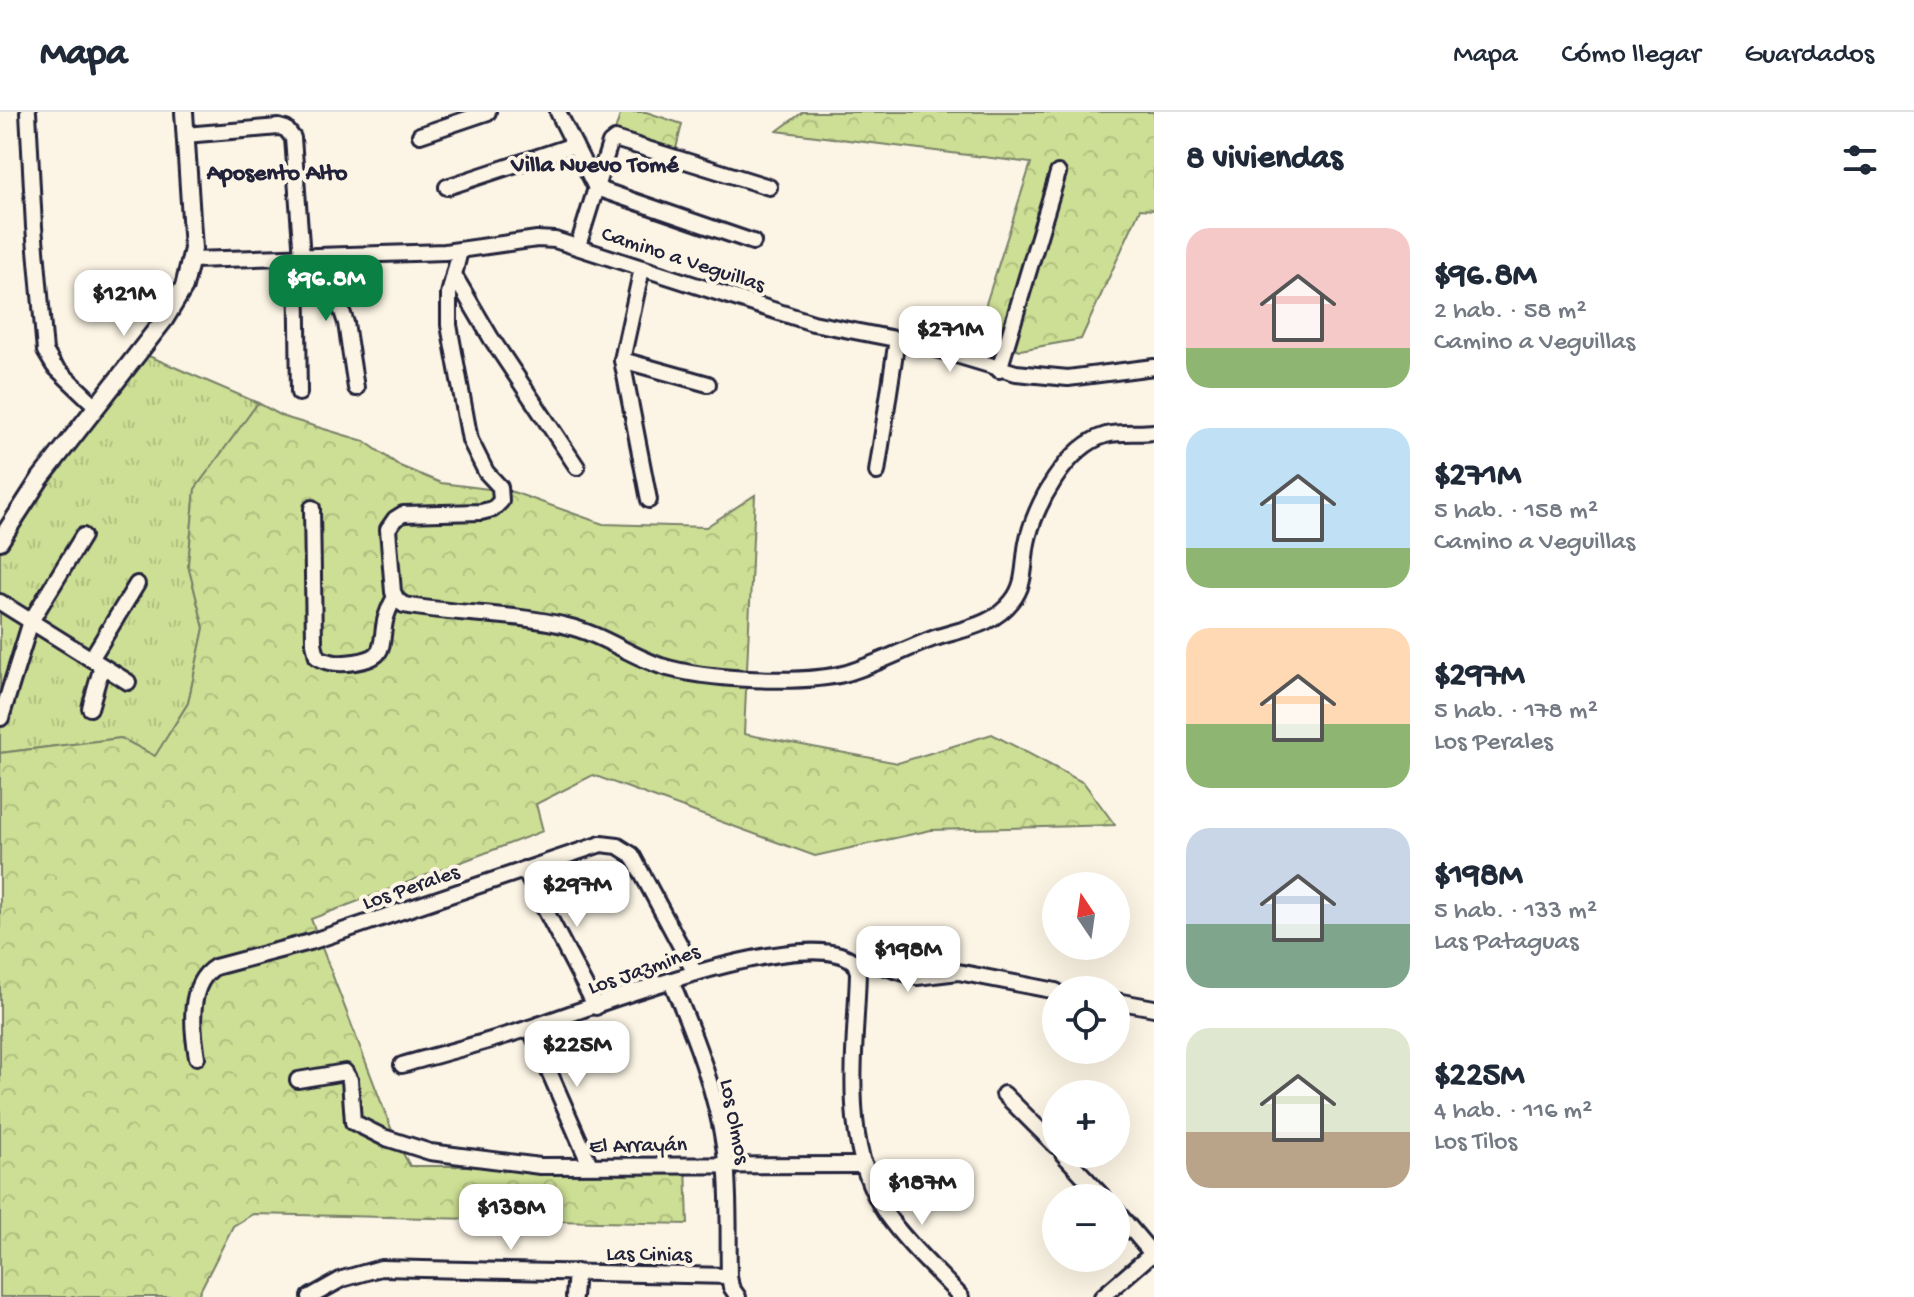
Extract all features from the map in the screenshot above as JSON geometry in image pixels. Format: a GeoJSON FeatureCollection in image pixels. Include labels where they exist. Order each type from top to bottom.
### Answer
{"type":"FeatureCollection","features":[{"type":"Feature","properties":{"kind":"street"},"geometry":{"type":"LineString","coordinates":[[28,112],[45,351],[54,366],[96,406]]}},
{"type":"Feature","properties":{"kind":"street"},"geometry":{"type":"LineString","coordinates":[[0,541],[40,479],[170,312],[184,287],[192,260],[184,112]]}},
{"type":"Feature","properties":{"kind":"street"},"geometry":{"type":"LineString","coordinates":[[420,135],[488,112]]}},
{"type":"Feature","properties":{"kind":"street"},"geometry":{"type":"LineString","coordinates":[[558,112],[596,188],[753,242]]}},
{"type":"Feature","properties":{"kind":"street"},"geometry":{"type":"LineString","coordinates":[[185,135],[279,127],[289,131],[293,138],[299,257],[299,393]]}},
{"type":"Feature","properties":{"kind":"street"},"geometry":{"type":"LineString","coordinates":[[578,246],[611,141],[618,139],[769,187]]}},
{"type":"Feature","properties":{"kind":"street"},"geometry":{"type":"LineString","coordinates":[[447,187],[574,145]]}},
{"type":"Feature","properties":{"kind":"street"},"geometry":{"type":"LineString","coordinates":[[582,160],[606,154]]}},
{"type":"Feature","properties":{"kind":"street"},"geometry":{"type":"LineString","coordinates":[[999,370],[1058,173]]}},
{"type":"Feature","properties":{"kind":"street","name":"Camino a Veguillas"},"geometry":{"type":"LineString","coordinates":[[192,260],[460,251],[537,239],[555,240],[813,323],[897,339],[999,370],[1068,378],[1154,367]]}},
{"type":"Feature","properties":{"kind":"street"},"geometry":{"type":"LineString","coordinates":[[312,508],[314,643],[317,657],[327,663],[369,659],[378,655],[384,642],[385,621],[395,597],[388,529],[395,519],[408,513],[463,514],[486,511],[496,507],[502,496],[500,487],[486,472],[466,428],[448,317],[460,251]]}},
{"type":"Feature","properties":{"kind":"street"},"geometry":{"type":"LineString","coordinates":[[338,256],[337,297],[346,323],[356,388]]}},
{"type":"Feature","properties":{"kind":"street"},"geometry":{"type":"LineString","coordinates":[[642,268],[622,360],[649,500]]}},
{"type":"Feature","properties":{"kind":"street"},"geometry":{"type":"LineString","coordinates":[[454,275],[491,338],[577,467]]}},
{"type":"Feature","properties":{"kind":"street"},"geometry":{"type":"LineString","coordinates":[[877,472],[897,339]]}},
{"type":"Feature","properties":{"kind":"street"},"geometry":{"type":"LineString","coordinates":[[622,360],[708,384]]}},
{"type":"Feature","properties":{"kind":"street"},"geometry":{"type":"LineString","coordinates":[[395,597],[409,606],[570,627],[598,636],[655,664],[688,673],[781,679],[826,677],[883,661],[999,615],[1013,600],[1021,584],[1026,545],[1038,509],[1052,483],[1072,458],[1084,446],[1103,435],[1154,432]]}},
{"type":"Feature","properties":{"kind":"street"},"geometry":{"type":"LineString","coordinates":[[1,718],[31,621],[83,536]]}},
{"type":"Feature","properties":{"kind":"street"},"geometry":{"type":"LineString","coordinates":[[90,708],[97,662],[137,584]]}},
{"type":"Feature","properties":{"kind":"street"},"geometry":{"type":"LineString","coordinates":[[0,602],[128,682]]}},
{"type":"Feature","properties":{"kind":"street","name":"Los Perales"},"geometry":{"type":"LineString","coordinates":[[197,1057],[193,1025],[198,986],[204,975],[215,967],[310,942],[590,846],[618,846],[635,860],[695,973]]}},
{"type":"Feature","properties":{"kind":"street"},"geometry":{"type":"LineString","coordinates":[[524,869],[596,1007]]}},
{"type":"Feature","properties":{"kind":"street","name":"Los Jazmines"},"geometry":{"type":"LineString","coordinates":[[402,1065],[596,1007],[715,965],[785,953],[843,955],[855,963],[866,961],[917,977],[958,972],[1042,988]]}},
{"type":"Feature","properties":{"kind":"street"},"geometry":{"type":"LineString","coordinates":[[855,963],[858,977],[853,1081],[855,1116],[865,1165],[877,1197],[893,1224],[961,1297]]}},
{"type":"Feature","properties":{"kind":"street","name":"Los Olmos"},"geometry":{"type":"LineString","coordinates":[[671,981],[701,1057],[718,1119],[726,1164],[729,1276]]}},
{"type":"Feature","properties":{"kind":"street"},"geometry":{"type":"LineString","coordinates":[[1130,1004],[1154,1008]]}},
{"type":"Feature","properties":{"kind":"street"},"geometry":{"type":"LineString","coordinates":[[530,1028],[590,1165]]}},
{"type":"Feature","properties":{"kind":"street","name":"El Arrayán"},"geometry":{"type":"LineString","coordinates":[[298,1080],[345,1072],[350,1080],[353,1122],[417,1149],[540,1166],[865,1165]]}},
{"type":"Feature","properties":{"kind":"street"},"geometry":{"type":"LineString","coordinates":[[1004,1094],[1042,1132]]}},
{"type":"Feature","properties":{"kind":"street"},"geometry":{"type":"LineString","coordinates":[[1076,1168],[1091,1184]]}},
{"type":"Feature","properties":{"kind":"street"},"geometry":{"type":"LineString","coordinates":[[1102,1297],[1154,1254],[1130,1227]]}},
{"type":"Feature","properties":{"kind":"street","name":"Las Cinias"},"geometry":{"type":"LineString","coordinates":[[310,1297],[342,1279],[381,1268],[729,1276]]}},
{"type":"Feature","properties":{"kind":"street"},"geometry":{"type":"LineString","coordinates":[[574,1297],[576,1272]]}},
{"type":"Feature","properties":{"kind":"street"},"geometry":{"type":"LineString","coordinates":[[729,1276],[731,1287],[738,1297]]}},
{"type":"Feature","properties":{"kind":"green space"},"geometry":{"type":"Polygon","coordinates":[[[621,112],[646,112],[682,124],[675,153],[614,134],[621,112]]]}},
{"type":"Feature","properties":{"kind":"green space"},"geometry":{"type":"Polygon","coordinates":[[[803,112],[1154,112],[1154,210],[1140,209],[1081,339],[1020,350],[976,335],[1031,163],[777,131],[803,112]]]}},
{"type":"Feature","properties":{"kind":"green space"},"geometry":{"type":"Polygon","coordinates":[[[144,354],[258,403],[195,489],[188,565],[204,628],[188,703],[155,757],[121,738],[0,753],[0,550],[144,354]]]}},
{"type":"Feature","properties":{"kind":"green space"},"geometry":{"type":"Polygon","coordinates":[[[258,403],[284,417],[364,441],[400,466],[441,483],[513,492],[603,524],[706,527],[755,495],[744,734],[898,763],[992,734],[1084,783],[1115,825],[931,830],[815,856],[593,775],[536,804],[543,831],[311,919],[396,1141],[410,1166],[686,1166],[688,1224],[253,1214],[233,1226],[197,1297],[0,1297],[0,753],[121,738],[155,756],[188,703],[204,628],[188,565],[195,489],[258,403]]]}},
{"type":"Feature","properties":{"kind":"district","name":"Villa Nuevo Tomé"},"geometry":{"type":"Point","coordinates":[595,163]}},
{"type":"Feature","properties":{"kind":"district","name":"Aposento Alto"},"geometry":{"type":"Point","coordinates":[277,171]}}]}
